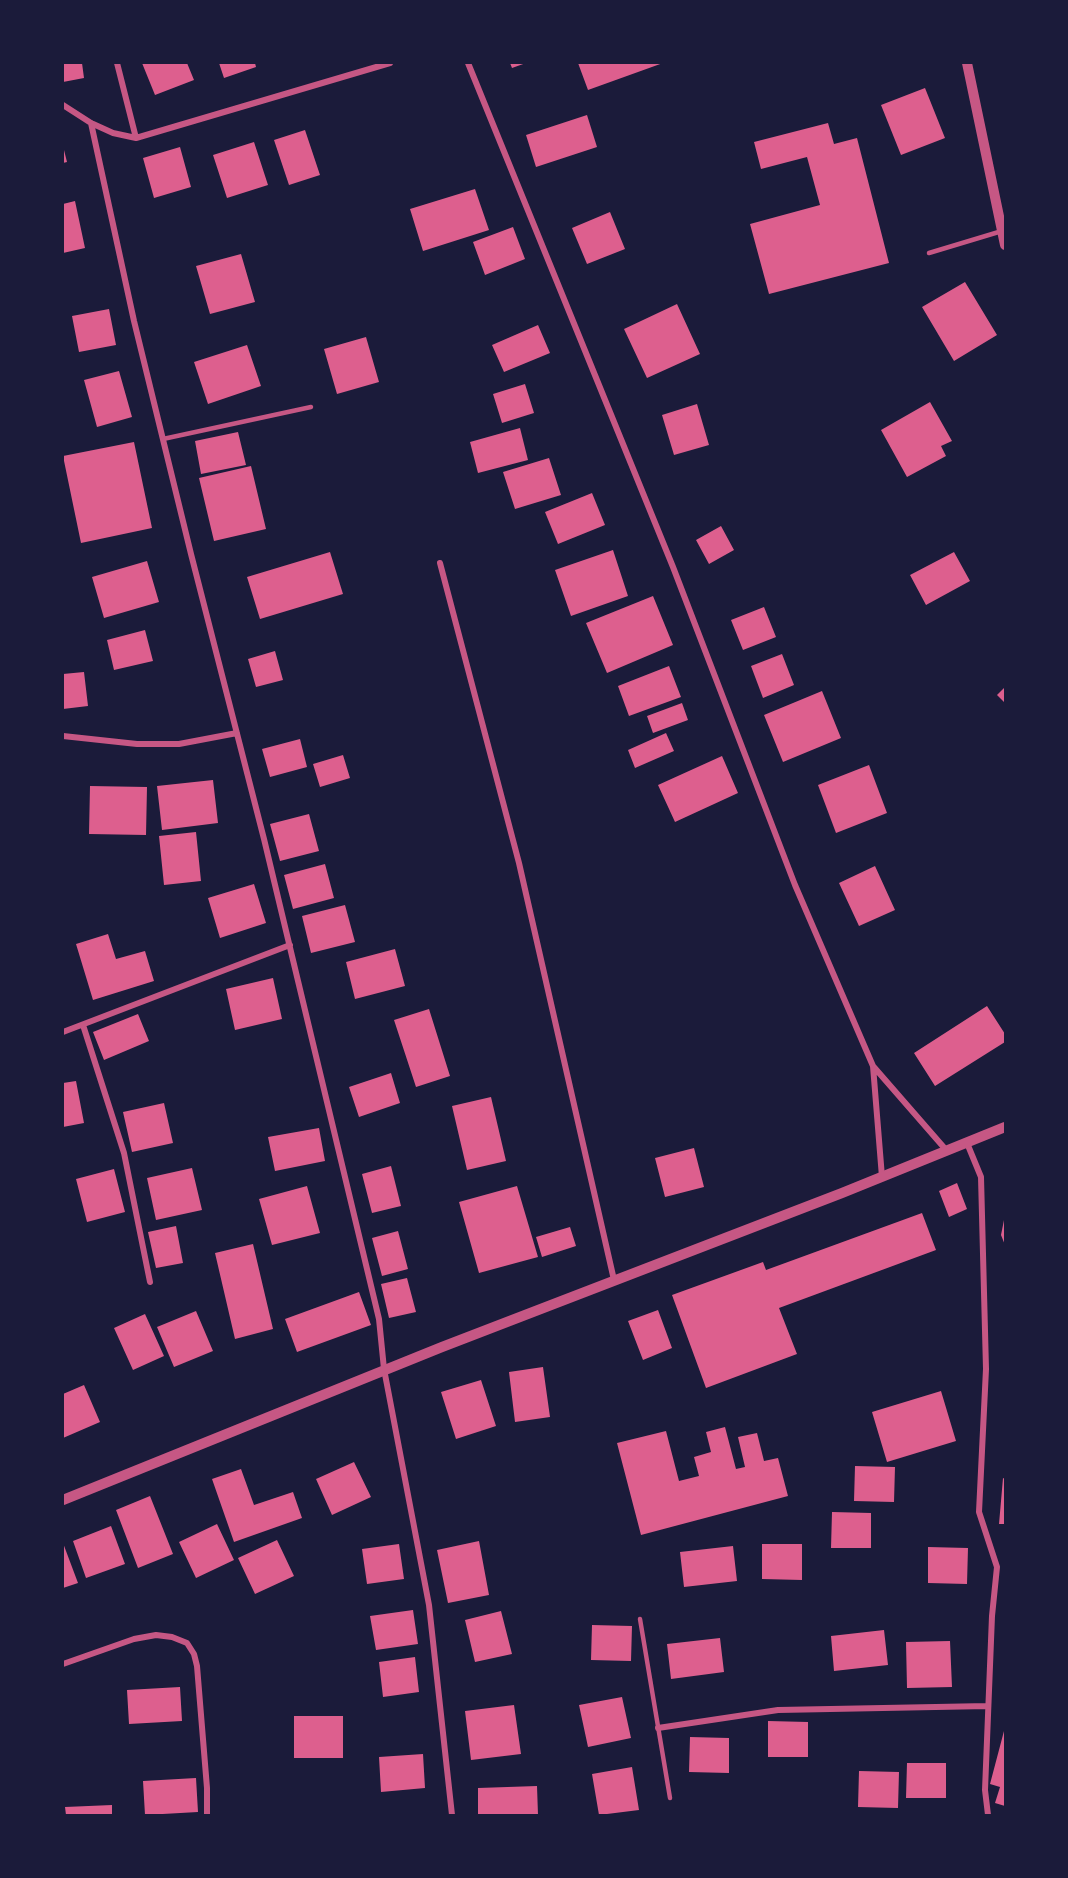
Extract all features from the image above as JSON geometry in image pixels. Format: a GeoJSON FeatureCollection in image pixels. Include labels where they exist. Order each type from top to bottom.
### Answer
{"type":"FeatureCollection","features":[{"type":"Feature","properties":{"kind":"street"},"geometry":{"type":"LineString","coordinates":[[117,63],[136,138]]}},
{"type":"Feature","properties":{"kind":"street"},"geometry":{"type":"LineString","coordinates":[[63,105],[113,134],[136,138],[390,63]]}},
{"type":"Feature","properties":{"kind":"street"},"geometry":{"type":"LineString","coordinates":[[468,63],[614,420],[795,885],[873,1066],[947,1150]]}},
{"type":"Feature","properties":{"kind":"street"},"geometry":{"type":"LineString","coordinates":[[967,63],[1005,245]]}},
{"type":"Feature","properties":{"kind":"street"},"geometry":{"type":"LineString","coordinates":[[91,123],[163,440],[290,945],[379,1319],[384,1369],[429,1605],[452,1815]]}},
{"type":"Feature","properties":{"kind":"street"},"geometry":{"type":"LineString","coordinates":[[440,563],[519,863],[614,1280]]}},
{"type":"Feature","properties":{"kind":"street"},"geometry":{"type":"LineString","coordinates":[[63,736],[137,744],[179,744],[237,733]]}},
{"type":"Feature","properties":{"kind":"street"},"geometry":{"type":"LineString","coordinates":[[63,1032],[290,945]]}},
{"type":"Feature","properties":{"kind":"street"},"geometry":{"type":"LineString","coordinates":[[83,1025],[124,1153],[150,1282]]}},
{"type":"Feature","properties":{"kind":"street"},"geometry":{"type":"LineString","coordinates":[[873,1066],[882,1177]]}},
{"type":"Feature","properties":{"kind":"street"},"geometry":{"type":"LineString","coordinates":[[63,1500],[384,1369],[882,1177],[1005,1127]]}},
{"type":"Feature","properties":{"kind":"street"},"geometry":{"type":"LineString","coordinates":[[967,1143],[981,1177],[986,1369],[979,1512],[997,1567],[992,1616],[988,1706],[985,1790],[988,1815]]}},
{"type":"Feature","properties":{"kind":"street"},"geometry":{"type":"LineString","coordinates":[[63,1664],[134,1639],[156,1635],[172,1637],[187,1643],[194,1654],[197,1666],[207,1788],[207,1815]]}},
{"type":"Feature","properties":{"kind":"street"},"geometry":{"type":"LineString","coordinates":[[658,1728],[778,1710],[988,1706]]}},
{"type":"Feature","properties":{"kind":"lane"},"geometry":{"type":"LineString","coordinates":[[929,253],[1002,231]]}},
{"type":"Feature","properties":{"kind":"lane"},"geometry":{"type":"LineString","coordinates":[[163,440],[311,407]]}},
{"type":"Feature","properties":{"kind":"lane"},"geometry":{"type":"LineString","coordinates":[[640,1619],[670,1798]]}},
{"type":"Feature","properties":{"kind":"building"},"geometry":{"type":"Polygon","coordinates":[[[63,63],[82,63],[84,78],[63,82],[63,63]]]}},
{"type":"Feature","properties":{"kind":"building"},"geometry":{"type":"Polygon","coordinates":[[[142,63],[187,63],[194,80],[155,95],[142,63]]]}},
{"type":"Feature","properties":{"kind":"building"},"geometry":{"type":"Polygon","coordinates":[[[219,63],[255,63],[256,67],[224,78],[219,63]]]}},
{"type":"Feature","properties":{"kind":"building"},"geometry":{"type":"Polygon","coordinates":[[[510,63],[526,63],[512,68],[510,63]]]}},
{"type":"Feature","properties":{"kind":"building"},"geometry":{"type":"Polygon","coordinates":[[[578,63],[663,63],[588,90],[578,63]]]}},
{"type":"Feature","properties":{"kind":"building"},"geometry":{"type":"Polygon","coordinates":[[[925,88],[945,138],[901,155],[881,105],[925,88]]]}},
{"type":"Feature","properties":{"kind":"building"},"geometry":{"type":"Polygon","coordinates":[[[587,115],[597,147],[536,167],[526,135],[587,115]]]}},
{"type":"Feature","properties":{"kind":"building"},"geometry":{"type":"Polygon","coordinates":[[[828,123],[834,144],[857,138],[889,263],[769,294],[750,224],[820,205],[807,157],[761,169],[754,142],[828,123]]]}},
{"type":"Feature","properties":{"kind":"building"},"geometry":{"type":"Polygon","coordinates":[[[305,130],[320,175],[289,185],[274,140],[305,130]]]}},
{"type":"Feature","properties":{"kind":"building"},"geometry":{"type":"Polygon","coordinates":[[[254,142],[268,185],[227,198],[213,155],[254,142]]]}},
{"type":"Feature","properties":{"kind":"building"},"geometry":{"type":"Polygon","coordinates":[[[63,146],[67,162],[63,163],[63,146]]]}},
{"type":"Feature","properties":{"kind":"building"},"geometry":{"type":"Polygon","coordinates":[[[180,147],[191,187],[154,198],[143,158],[180,147]]]}},
{"type":"Feature","properties":{"kind":"building"},"geometry":{"type":"Polygon","coordinates":[[[475,189],[489,230],[423,251],[410,209],[475,189]]]}},
{"type":"Feature","properties":{"kind":"building"},"geometry":{"type":"Polygon","coordinates":[[[75,201],[85,248],[63,253],[63,204],[75,201]]]}},
{"type":"Feature","properties":{"kind":"building"},"geometry":{"type":"Polygon","coordinates":[[[610,212],[625,249],[587,264],[572,228],[610,212]]]}},
{"type":"Feature","properties":{"kind":"building"},"geometry":{"type":"Polygon","coordinates":[[[513,227],[525,259],[485,275],[473,242],[513,227]]]}},
{"type":"Feature","properties":{"kind":"building"},"geometry":{"type":"Polygon","coordinates":[[[241,254],[255,302],[210,314],[196,266],[241,254]]]}},
{"type":"Feature","properties":{"kind":"building"},"geometry":{"type":"Polygon","coordinates":[[[965,282],[997,335],[954,361],[922,307],[965,282]]]}},
{"type":"Feature","properties":{"kind":"building"},"geometry":{"type":"Polygon","coordinates":[[[677,304],[700,354],[647,378],[624,329],[677,304]]]}},
{"type":"Feature","properties":{"kind":"building"},"geometry":{"type":"Polygon","coordinates":[[[109,309],[116,345],[79,352],[72,316],[109,309]]]}},
{"type":"Feature","properties":{"kind":"building"},"geometry":{"type":"Polygon","coordinates":[[[538,325],[550,353],[504,372],[492,345],[538,325]]]}},
{"type":"Feature","properties":{"kind":"building"},"geometry":{"type":"Polygon","coordinates":[[[366,337],[379,382],[337,394],[324,349],[366,337]]]}},
{"type":"Feature","properties":{"kind":"building"},"geometry":{"type":"Polygon","coordinates":[[[247,345],[261,386],[208,404],[194,362],[247,345]]]}},
{"type":"Feature","properties":{"kind":"building"},"geometry":{"type":"Polygon","coordinates":[[[119,371],[132,417],[97,427],[84,380],[119,371]]]}},
{"type":"Feature","properties":{"kind":"building"},"geometry":{"type":"Polygon","coordinates":[[[525,384],[534,413],[502,423],[493,394],[525,384]]]}},
{"type":"Feature","properties":{"kind":"building"},"geometry":{"type":"Polygon","coordinates":[[[930,402],[952,441],[941,446],[946,456],[907,477],[881,430],[930,402]]]}},
{"type":"Feature","properties":{"kind":"building"},"geometry":{"type":"Polygon","coordinates":[[[697,404],[709,445],[674,455],[662,415],[697,404]]]}},
{"type":"Feature","properties":{"kind":"building"},"geometry":{"type":"Polygon","coordinates":[[[520,428],[528,460],[478,473],[470,442],[520,428]]]}},
{"type":"Feature","properties":{"kind":"building"},"geometry":{"type":"Polygon","coordinates":[[[238,432],[246,465],[201,474],[195,441],[238,432]]]}},
{"type":"Feature","properties":{"kind":"building"},"geometry":{"type":"Polygon","coordinates":[[[134,442],[152,528],[81,543],[63,456],[134,442]]]}},
{"type":"Feature","properties":{"kind":"building"},"geometry":{"type":"Polygon","coordinates":[[[549,458],[561,495],[515,509],[503,472],[549,458]]]}},
{"type":"Feature","properties":{"kind":"building"},"geometry":{"type":"Polygon","coordinates":[[[251,466],[266,529],[214,541],[199,478],[251,466]]]}},
{"type":"Feature","properties":{"kind":"building"},"geometry":{"type":"Polygon","coordinates":[[[592,493],[605,525],[558,544],[545,512],[592,493]]]}},
{"type":"Feature","properties":{"kind":"building"},"geometry":{"type":"Polygon","coordinates":[[[721,526],[734,550],[709,564],[696,540],[721,526]]]}},
{"type":"Feature","properties":{"kind":"building"},"geometry":{"type":"Polygon","coordinates":[[[613,550],[628,596],[571,616],[555,570],[613,550]]]}},
{"type":"Feature","properties":{"kind":"building"},"geometry":{"type":"Polygon","coordinates":[[[330,552],[343,594],[260,619],[247,577],[330,552]]]}},
{"type":"Feature","properties":{"kind":"building"},"geometry":{"type":"Polygon","coordinates":[[[954,552],[970,581],[926,605],[910,575],[954,552]]]}},
{"type":"Feature","properties":{"kind":"building"},"geometry":{"type":"Polygon","coordinates":[[[147,561],[159,602],[104,618],[92,577],[147,561]]]}},
{"type":"Feature","properties":{"kind":"building"},"geometry":{"type":"Polygon","coordinates":[[[653,596],[673,645],[607,673],[586,623],[653,596]]]}},
{"type":"Feature","properties":{"kind":"building"},"geometry":{"type":"Polygon","coordinates":[[[764,607],[776,637],[743,650],[731,620],[764,607]]]}},
{"type":"Feature","properties":{"kind":"building"},"geometry":{"type":"Polygon","coordinates":[[[145,630],[153,661],[114,670],[107,640],[145,630]]]}},
{"type":"Feature","properties":{"kind":"building"},"geometry":{"type":"Polygon","coordinates":[[[275,651],[283,680],[256,687],[248,659],[275,651]]]}},
{"type":"Feature","properties":{"kind":"building"},"geometry":{"type":"Polygon","coordinates":[[[782,654],[794,685],[763,698],[751,666],[782,654]]]}},
{"type":"Feature","properties":{"kind":"building"},"geometry":{"type":"Polygon","coordinates":[[[669,666],[681,697],[629,716],[618,686],[669,666]]]}},
{"type":"Feature","properties":{"kind":"building"},"geometry":{"type":"Polygon","coordinates":[[[84,672],[88,706],[63,709],[63,674],[84,672]]]}},
{"type":"Feature","properties":{"kind":"building"},"geometry":{"type":"Polygon","coordinates":[[[1005,687],[1005,703],[997,695],[1005,687]]]}},
{"type":"Feature","properties":{"kind":"building"},"geometry":{"type":"Polygon","coordinates":[[[822,691],[841,738],[783,762],[764,715],[822,691]]]}},
{"type":"Feature","properties":{"kind":"building"},"geometry":{"type":"Polygon","coordinates":[[[682,703],[688,720],[653,733],[647,716],[682,703]]]}},
{"type":"Feature","properties":{"kind":"building"},"geometry":{"type":"Polygon","coordinates":[[[666,733],[674,751],[635,768],[628,750],[666,733]]]}},
{"type":"Feature","properties":{"kind":"building"},"geometry":{"type":"Polygon","coordinates":[[[300,739],[307,767],[270,777],[262,749],[300,739]]]}},
{"type":"Feature","properties":{"kind":"building"},"geometry":{"type":"Polygon","coordinates":[[[343,755],[350,778],[320,787],[313,764],[343,755]]]}},
{"type":"Feature","properties":{"kind":"building"},"geometry":{"type":"Polygon","coordinates":[[[722,756],[738,793],[675,822],[658,785],[722,756]]]}},
{"type":"Feature","properties":{"kind":"building"},"geometry":{"type":"Polygon","coordinates":[[[869,765],[887,813],[836,833],[818,785],[869,765]]]}},
{"type":"Feature","properties":{"kind":"building"},"geometry":{"type":"Polygon","coordinates":[[[213,780],[218,823],[162,830],[157,786],[213,780]]]}},
{"type":"Feature","properties":{"kind":"building"},"geometry":{"type":"Polygon","coordinates":[[[90,786],[147,787],[146,835],[89,834],[90,786]]]}},
{"type":"Feature","properties":{"kind":"building"},"geometry":{"type":"Polygon","coordinates":[[[309,814],[319,851],[280,861],[270,824],[309,814]]]}},
{"type":"Feature","properties":{"kind":"building"},"geometry":{"type":"Polygon","coordinates":[[[196,832],[201,881],[164,885],[159,836],[196,832]]]}},
{"type":"Feature","properties":{"kind":"building"},"geometry":{"type":"Polygon","coordinates":[[[325,864],[334,898],[293,909],[284,875],[325,864]]]}},
{"type":"Feature","properties":{"kind":"building"},"geometry":{"type":"Polygon","coordinates":[[[875,866],[895,910],[859,926],[839,883],[875,866]]]}},
{"type":"Feature","properties":{"kind":"building"},"geometry":{"type":"Polygon","coordinates":[[[254,884],[266,923],[220,938],[208,898],[254,884]]]}},
{"type":"Feature","properties":{"kind":"building"},"geometry":{"type":"Polygon","coordinates":[[[345,905],[355,942],[311,953],[302,916],[345,905]]]}},
{"type":"Feature","properties":{"kind":"building"},"geometry":{"type":"Polygon","coordinates":[[[108,934],[116,959],[145,951],[154,981],[93,1000],[76,944],[108,934]]]}},
{"type":"Feature","properties":{"kind":"building"},"geometry":{"type":"Polygon","coordinates":[[[395,949],[405,986],[355,999],[346,962],[395,949]]]}},
{"type":"Feature","properties":{"kind":"building"},"geometry":{"type":"Polygon","coordinates":[[[273,978],[282,1019],[235,1030],[226,989],[273,978]]]}},
{"type":"Feature","properties":{"kind":"building"},"geometry":{"type":"Polygon","coordinates":[[[987,1006],[1005,1034],[1005,1042],[935,1086],[914,1053],[987,1006]]]}},
{"type":"Feature","properties":{"kind":"building"},"geometry":{"type":"Polygon","coordinates":[[[429,1009],[450,1076],[416,1087],[394,1020],[429,1009]]]}},
{"type":"Feature","properties":{"kind":"building"},"geometry":{"type":"Polygon","coordinates":[[[138,1014],[149,1041],[104,1060],[93,1032],[138,1014]]]}},
{"type":"Feature","properties":{"kind":"building"},"geometry":{"type":"Polygon","coordinates":[[[391,1073],[400,1103],[359,1117],[349,1087],[391,1073]]]}},
{"type":"Feature","properties":{"kind":"building"},"geometry":{"type":"Polygon","coordinates":[[[76,1081],[84,1123],[63,1127],[63,1083],[76,1081]]]}},
{"type":"Feature","properties":{"kind":"building"},"geometry":{"type":"Polygon","coordinates":[[[491,1097],[506,1161],[467,1170],[452,1106],[491,1097]]]}},
{"type":"Feature","properties":{"kind":"building"},"geometry":{"type":"Polygon","coordinates":[[[164,1103],[173,1143],[132,1152],[123,1112],[164,1103]]]}},
{"type":"Feature","properties":{"kind":"building"},"geometry":{"type":"Polygon","coordinates":[[[319,1128],[325,1161],[275,1171],[268,1137],[319,1128]]]}},
{"type":"Feature","properties":{"kind":"building"},"geometry":{"type":"Polygon","coordinates":[[[694,1148],[704,1187],[665,1197],[655,1158],[694,1148]]]}},
{"type":"Feature","properties":{"kind":"building"},"geometry":{"type":"Polygon","coordinates":[[[391,1166],[401,1206],[372,1213],[362,1174],[391,1166]]]}},
{"type":"Feature","properties":{"kind":"building"},"geometry":{"type":"Polygon","coordinates":[[[192,1168],[202,1210],[156,1220],[147,1178],[192,1168]]]}},
{"type":"Feature","properties":{"kind":"building"},"geometry":{"type":"Polygon","coordinates":[[[114,1169],[125,1212],[87,1222],[76,1179],[114,1169]]]}},
{"type":"Feature","properties":{"kind":"building"},"geometry":{"type":"Polygon","coordinates":[[[957,1183],[967,1209],[949,1217],[939,1191],[957,1183]]]}},
{"type":"Feature","properties":{"kind":"building"},"geometry":{"type":"Polygon","coordinates":[[[307,1186],[320,1233],[272,1245],[259,1199],[307,1186]]]}},
{"type":"Feature","properties":{"kind":"building"},"geometry":{"type":"Polygon","coordinates":[[[517,1186],[538,1257],[479,1273],[459,1202],[517,1186]]]}},
{"type":"Feature","properties":{"kind":"building"},"geometry":{"type":"Polygon","coordinates":[[[922,1213],[936,1250],[779,1308],[797,1354],[706,1388],[672,1295],[763,1262],[766,1270],[922,1213]]]}},
{"type":"Feature","properties":{"kind":"building"},"geometry":{"type":"Polygon","coordinates":[[[1005,1220],[1005,1245],[1001,1235],[1005,1220]]]}},
{"type":"Feature","properties":{"kind":"building"},"geometry":{"type":"Polygon","coordinates":[[[176,1226],[183,1263],[156,1268],[148,1232],[176,1226]]]}},
{"type":"Feature","properties":{"kind":"building"},"geometry":{"type":"Polygon","coordinates":[[[570,1227],[576,1246],[542,1257],[536,1237],[570,1227]]]}},
{"type":"Feature","properties":{"kind":"building"},"geometry":{"type":"Polygon","coordinates":[[[398,1231],[408,1269],[382,1276],[372,1238],[398,1231]]]}},
{"type":"Feature","properties":{"kind":"building"},"geometry":{"type":"Polygon","coordinates":[[[253,1244],[273,1329],[235,1339],[215,1253],[253,1244]]]}},
{"type":"Feature","properties":{"kind":"building"},"geometry":{"type":"Polygon","coordinates":[[[407,1278],[416,1312],[389,1318],[381,1284],[407,1278]]]}},
{"type":"Feature","properties":{"kind":"building"},"geometry":{"type":"Polygon","coordinates":[[[359,1292],[371,1325],[297,1352],[285,1319],[359,1292]]]}},
{"type":"Feature","properties":{"kind":"building"},"geometry":{"type":"Polygon","coordinates":[[[658,1310],[672,1348],[643,1360],[628,1321],[658,1310]]]}},
{"type":"Feature","properties":{"kind":"building"},"geometry":{"type":"Polygon","coordinates":[[[196,1311],[213,1351],[174,1367],[157,1327],[196,1311]]]}},
{"type":"Feature","properties":{"kind":"building"},"geometry":{"type":"Polygon","coordinates":[[[145,1314],[164,1356],[133,1370],[114,1328],[145,1314]]]}},
{"type":"Feature","properties":{"kind":"building"},"geometry":{"type":"Polygon","coordinates":[[[543,1367],[550,1417],[515,1422],[509,1372],[543,1367]]]}},
{"type":"Feature","properties":{"kind":"building"},"geometry":{"type":"Polygon","coordinates":[[[481,1380],[496,1426],[456,1439],[441,1392],[481,1380]]]}},
{"type":"Feature","properties":{"kind":"building"},"geometry":{"type":"Polygon","coordinates":[[[84,1385],[100,1422],[63,1438],[63,1394],[84,1385]]]}},
{"type":"Feature","properties":{"kind":"building"},"geometry":{"type":"Polygon","coordinates":[[[941,1391],[956,1441],[887,1462],[872,1412],[941,1391]]]}},
{"type":"Feature","properties":{"kind":"building"},"geometry":{"type":"Polygon","coordinates":[[[725,1427],[736,1469],[745,1467],[738,1437],[757,1433],[764,1461],[778,1458],[788,1496],[641,1535],[617,1443],[666,1431],[679,1481],[699,1476],[694,1457],[711,1452],[706,1432],[725,1427]]]}},
{"type":"Feature","properties":{"kind":"building"},"geometry":{"type":"Polygon","coordinates":[[[354,1462],[371,1497],[332,1515],[316,1479],[354,1462]]]}},
{"type":"Feature","properties":{"kind":"building"},"geometry":{"type":"Polygon","coordinates":[[[855,1466],[895,1467],[894,1502],[854,1501],[855,1466]]]}},
{"type":"Feature","properties":{"kind":"building"},"geometry":{"type":"Polygon","coordinates":[[[241,1469],[254,1505],[293,1492],[302,1518],[234,1542],[212,1479],[241,1469]]]}},
{"type":"Feature","properties":{"kind":"building"},"geometry":{"type":"Polygon","coordinates":[[[1003,1478],[1005,1479],[1005,1524],[999,1524],[1003,1478]]]}},
{"type":"Feature","properties":{"kind":"building"},"geometry":{"type":"Polygon","coordinates":[[[150,1496],[173,1554],[138,1568],[116,1510],[150,1496]]]}},
{"type":"Feature","properties":{"kind":"building"},"geometry":{"type":"Polygon","coordinates":[[[832,1512],[871,1513],[871,1548],[831,1548],[832,1512]]]}},
{"type":"Feature","properties":{"kind":"building"},"geometry":{"type":"Polygon","coordinates":[[[217,1524],[234,1560],[196,1578],[179,1542],[217,1524]]]}},
{"type":"Feature","properties":{"kind":"building"},"geometry":{"type":"Polygon","coordinates":[[[111,1526],[125,1564],[86,1578],[73,1541],[111,1526]]]}},
{"type":"Feature","properties":{"kind":"building"},"geometry":{"type":"Polygon","coordinates":[[[277,1540],[294,1576],[255,1594],[238,1558],[277,1540]]]}},
{"type":"Feature","properties":{"kind":"building"},"geometry":{"type":"Polygon","coordinates":[[[479,1541],[489,1595],[448,1603],[437,1550],[479,1541]]]}},
{"type":"Feature","properties":{"kind":"building"},"geometry":{"type":"Polygon","coordinates":[[[63,1543],[78,1583],[63,1588],[63,1543]]]}},
{"type":"Feature","properties":{"kind":"building"},"geometry":{"type":"Polygon","coordinates":[[[399,1544],[404,1579],[367,1584],[362,1549],[399,1544]]]}},
{"type":"Feature","properties":{"kind":"building"},"geometry":{"type":"Polygon","coordinates":[[[762,1544],[802,1544],[802,1580],[762,1579],[762,1544]]]}},
{"type":"Feature","properties":{"kind":"building"},"geometry":{"type":"Polygon","coordinates":[[[733,1546],[737,1581],[684,1587],[680,1552],[733,1546]]]}},
{"type":"Feature","properties":{"kind":"building"},"geometry":{"type":"Polygon","coordinates":[[[928,1547],[968,1548],[967,1584],[928,1583],[928,1547]]]}},
{"type":"Feature","properties":{"kind":"building"},"geometry":{"type":"Polygon","coordinates":[[[413,1610],[418,1644],[376,1650],[370,1616],[413,1610]]]}},
{"type":"Feature","properties":{"kind":"building"},"geometry":{"type":"Polygon","coordinates":[[[501,1611],[512,1654],[475,1662],[465,1620],[501,1611]]]}},
{"type":"Feature","properties":{"kind":"building"},"geometry":{"type":"Polygon","coordinates":[[[592,1625],[632,1626],[631,1661],[591,1660],[592,1625]]]}},
{"type":"Feature","properties":{"kind":"building"},"geometry":{"type":"Polygon","coordinates":[[[884,1630],[888,1665],[834,1671],[831,1636],[884,1630]]]}},
{"type":"Feature","properties":{"kind":"building"},"geometry":{"type":"Polygon","coordinates":[[[720,1638],[724,1672],[671,1679],[667,1644],[720,1638]]]}},
{"type":"Feature","properties":{"kind":"building"},"geometry":{"type":"Polygon","coordinates":[[[950,1641],[952,1687],[907,1688],[906,1642],[950,1641]]]}},
{"type":"Feature","properties":{"kind":"building"},"geometry":{"type":"Polygon","coordinates":[[[415,1657],[419,1692],[383,1697],[379,1662],[415,1657]]]}},
{"type":"Feature","properties":{"kind":"building"},"geometry":{"type":"Polygon","coordinates":[[[180,1687],[182,1721],[129,1724],[127,1690],[180,1687]]]}},
{"type":"Feature","properties":{"kind":"building"},"geometry":{"type":"Polygon","coordinates":[[[622,1697],[631,1738],[588,1747],[579,1705],[622,1697]]]}},
{"type":"Feature","properties":{"kind":"building"},"geometry":{"type":"Polygon","coordinates":[[[514,1705],[521,1754],[471,1760],[465,1711],[514,1705]]]}},
{"type":"Feature","properties":{"kind":"building"},"geometry":{"type":"Polygon","coordinates":[[[294,1716],[343,1716],[343,1758],[294,1758],[294,1716]]]}},
{"type":"Feature","properties":{"kind":"building"},"geometry":{"type":"Polygon","coordinates":[[[768,1721],[808,1722],[808,1757],[768,1757],[768,1721]]]}},
{"type":"Feature","properties":{"kind":"building"},"geometry":{"type":"Polygon","coordinates":[[[1004,1731],[1005,1806],[995,1803],[1000,1787],[990,1784],[1004,1731]]]}},
{"type":"Feature","properties":{"kind":"building"},"geometry":{"type":"Polygon","coordinates":[[[690,1737],[729,1738],[729,1773],[689,1772],[690,1737]]]}},
{"type":"Feature","properties":{"kind":"building"},"geometry":{"type":"Polygon","coordinates":[[[423,1754],[425,1788],[381,1792],[379,1757],[423,1754]]]}},
{"type":"Feature","properties":{"kind":"building"},"geometry":{"type":"Polygon","coordinates":[[[907,1763],[946,1763],[946,1798],[906,1798],[907,1763]]]}},
{"type":"Feature","properties":{"kind":"building"},"geometry":{"type":"Polygon","coordinates":[[[632,1767],[639,1810],[599,1815],[592,1774],[632,1767]]]}},
{"type":"Feature","properties":{"kind":"building"},"geometry":{"type":"Polygon","coordinates":[[[859,1771],[899,1772],[898,1808],[858,1807],[859,1771]]]}},
{"type":"Feature","properties":{"kind":"building"},"geometry":{"type":"Polygon","coordinates":[[[196,1778],[198,1812],[145,1815],[143,1781],[196,1778]]]}},
{"type":"Feature","properties":{"kind":"building"},"geometry":{"type":"Polygon","coordinates":[[[537,1786],[538,1815],[478,1815],[478,1788],[537,1786]]]}},
{"type":"Feature","properties":{"kind":"building"},"geometry":{"type":"Polygon","coordinates":[[[112,1805],[112,1815],[66,1815],[65,1807],[112,1805]]]}}]}
